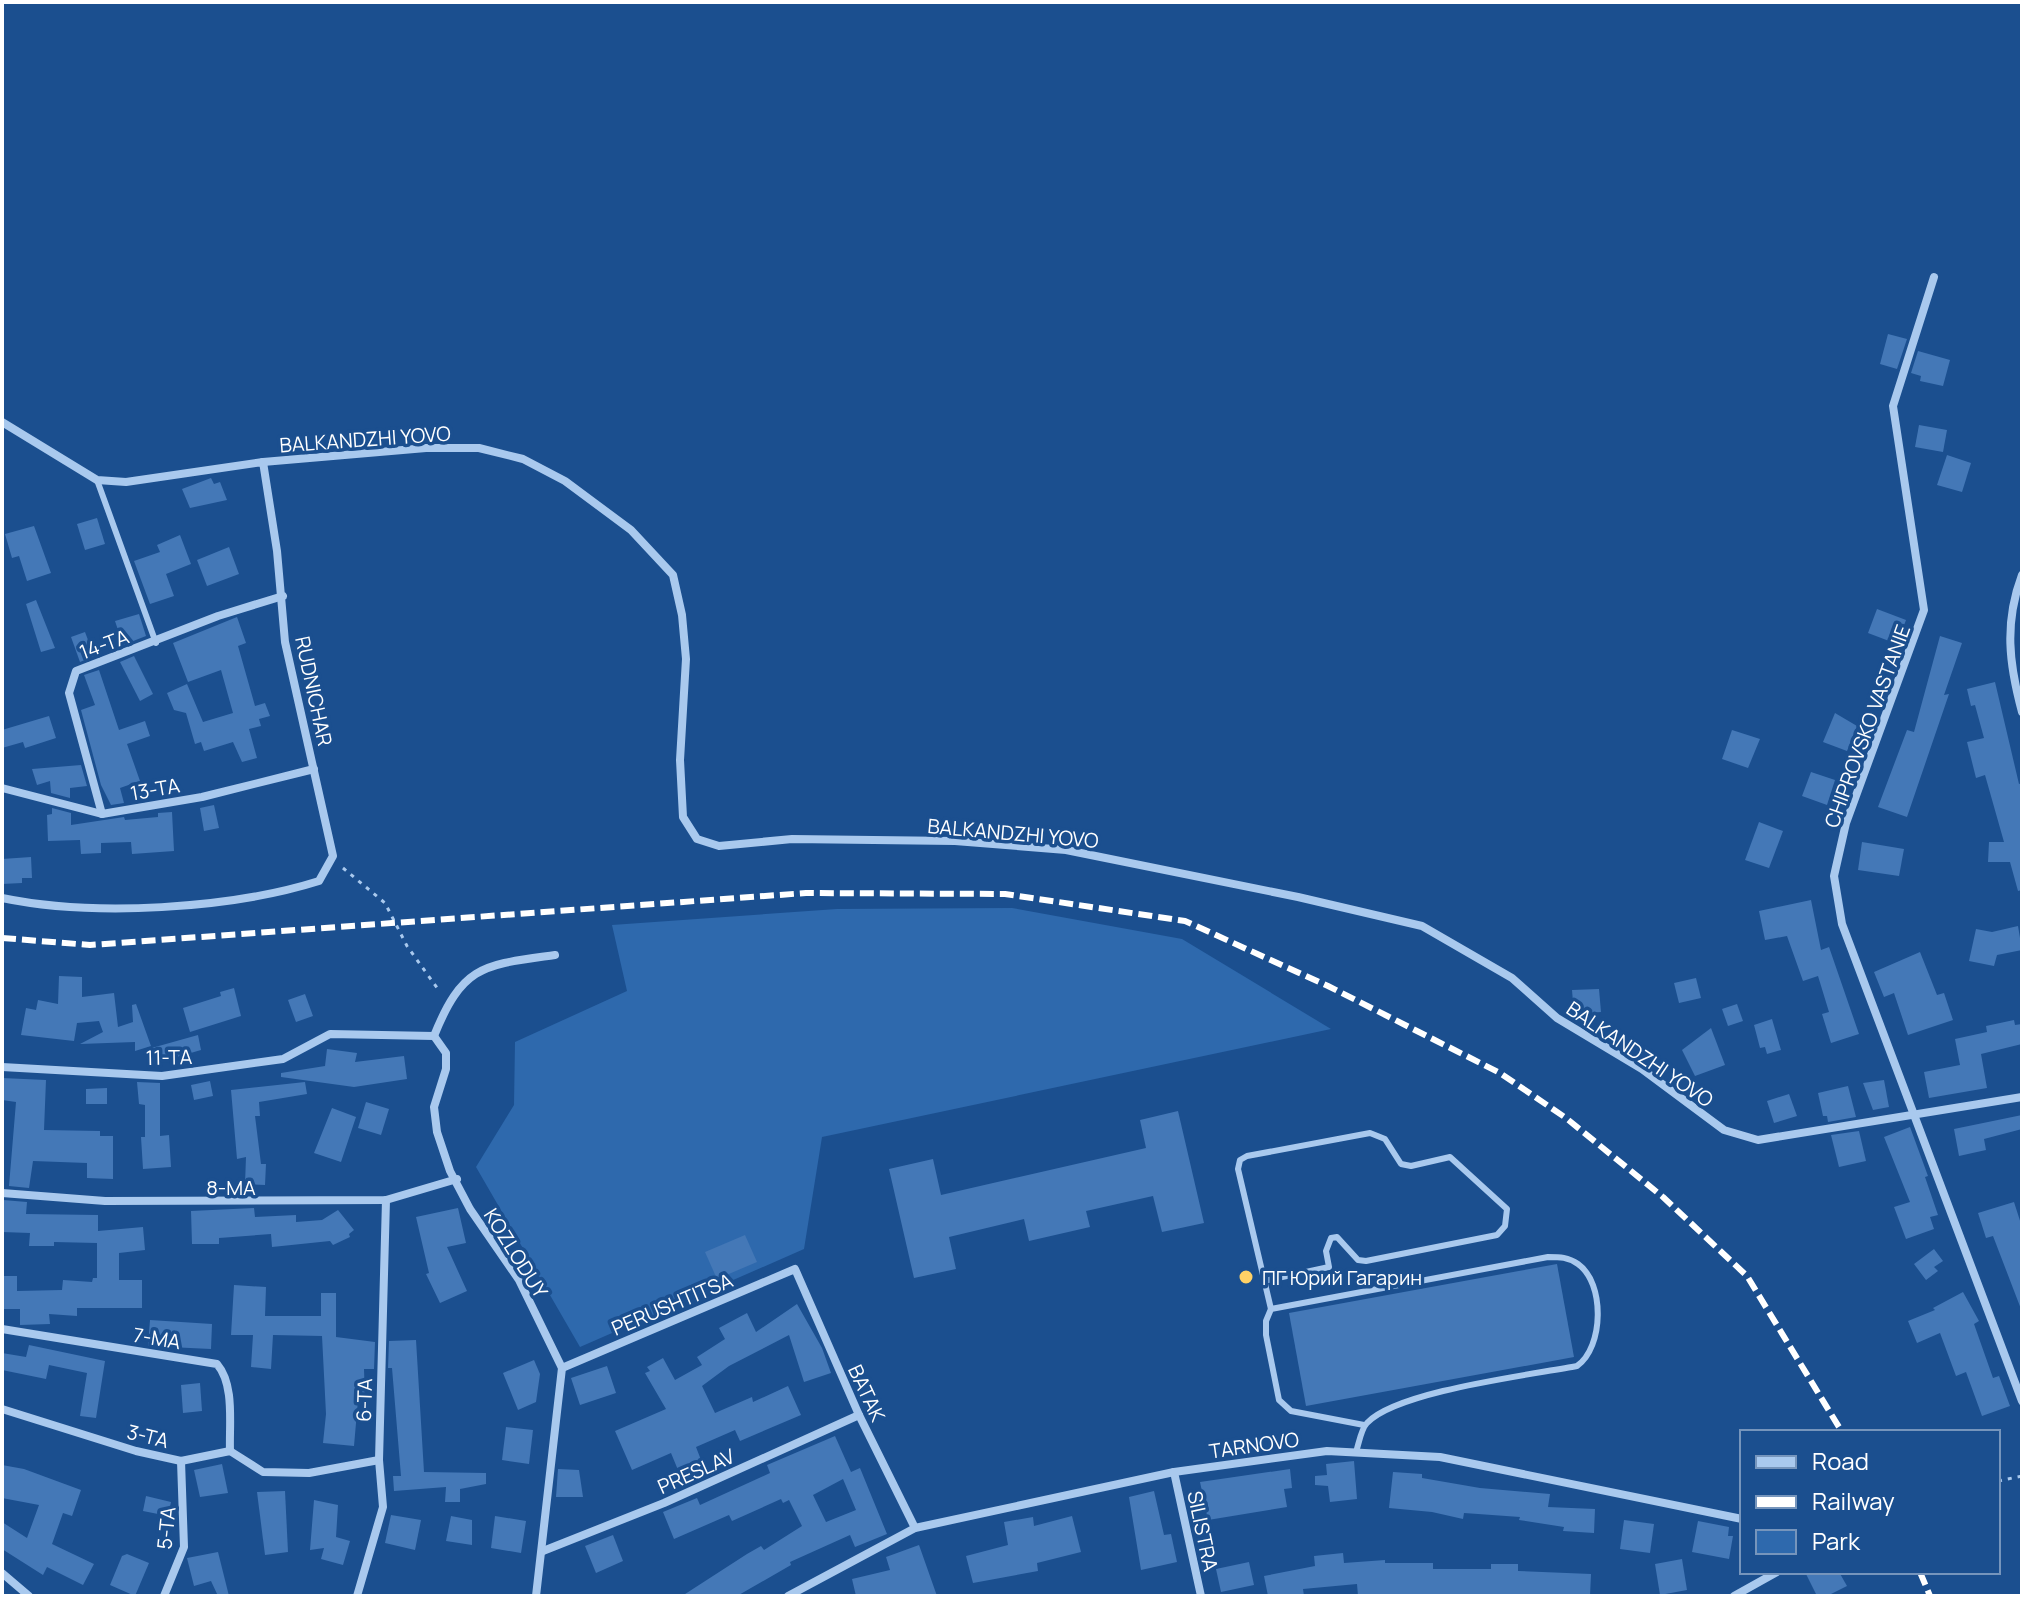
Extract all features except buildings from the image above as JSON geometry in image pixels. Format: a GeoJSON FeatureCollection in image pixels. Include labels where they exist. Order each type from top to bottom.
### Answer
{"type":"FeatureCollection","features":[{"type":"Feature","properties":{"kind":"street","name":"CHIPROVSKO VASTANIE"},"geometry":{"type":"LineString","coordinates":[[1934,277],[1893,406],[1924,610],[1846,823],[1834,876],[1842,924],[2022,1401]]}},
{"type":"Feature","properties":{"kind":"street"},"geometry":{"type":"LineString","coordinates":[[2,422],[97,480],[126,482],[263,462]]}},
{"type":"Feature","properties":{"kind":"street","name":"BALKANDZHI YOVO"},"geometry":{"type":"LineString","coordinates":[[263,462],[426,448],[479,448],[523,459],[565,481],[631,530],[673,575],[682,615],[686,659],[680,760],[683,817],[697,839],[719,846],[792,839],[955,841],[1066,850],[1298,897],[1422,926],[1512,978],[1557,1018],[1642,1069],[1724,1130],[1758,1140],[2022,1097]]}},
{"type":"Feature","properties":{"kind":"street","name":"RUDNICHAR"},"geometry":{"type":"LineString","coordinates":[[263,462],[283,596],[285,642],[333,856]]}},
{"type":"Feature","properties":{"kind":"street"},"geometry":{"type":"LineString","coordinates":[[2022,575],[2009,626],[2011,673],[2022,712]]}},
{"type":"Feature","properties":{"kind":"street","name":"14-ТА"},"geometry":{"type":"LineString","coordinates":[[102,814],[81,745],[70,682],[76,671],[156,643],[218,616],[283,596]]}},
{"type":"Feature","properties":{"kind":"street","name":"13-ТА"},"geometry":{"type":"LineString","coordinates":[[2,788],[102,814],[202,797],[314,769]]}},
{"type":"Feature","properties":{"kind":"street"},"geometry":{"type":"LineString","coordinates":[[2,898],[84,906],[219,902],[284,892],[319,881],[333,856]]}},
{"type":"Feature","properties":{"kind":"street"},"geometry":{"type":"LineString","coordinates":[[434,1036],[447,1006],[467,978],[489,965],[555,955]]}},
{"type":"Feature","properties":{"kind":"street","name":"11-ТА"},"geometry":{"type":"LineString","coordinates":[[2,1067],[162,1076],[283,1059],[330,1034],[434,1036]]}},
{"type":"Feature","properties":{"kind":"street","name":"KOZLODUY"},"geometry":{"type":"LineString","coordinates":[[434,1036],[446,1053],[446,1069],[434,1107],[437,1132],[470,1209],[519,1280],[562,1368]]}},
{"type":"Feature","properties":{"kind":"street","name":"8-МА"},"geometry":{"type":"LineString","coordinates":[[2,1193],[105,1201],[386,1200],[457,1179]]}},
{"type":"Feature","properties":{"kind":"street","name":"6-ТА"},"geometry":{"type":"LineString","coordinates":[[357,1596],[383,1507],[379,1460],[386,1200]]}},
{"type":"Feature","properties":{"kind":"street","name":"PERUSHTITSA"},"geometry":{"type":"LineString","coordinates":[[562,1368],[795,1269]]}},
{"type":"Feature","properties":{"kind":"street","name":"BATAK"},"geometry":{"type":"LineString","coordinates":[[795,1269],[859,1415],[915,1528]]}},
{"type":"Feature","properties":{"kind":"street","name":"7-МА"},"geometry":{"type":"LineString","coordinates":[[2,1329],[217,1364],[225,1374],[227,1385],[230,1451]]}},
{"type":"Feature","properties":{"kind":"street"},"geometry":{"type":"LineString","coordinates":[[536,1596],[562,1368]]}},
{"type":"Feature","properties":{"kind":"street","name":"3-ТА"},"geometry":{"type":"LineString","coordinates":[[2,1409],[181,1461],[230,1451]]}},
{"type":"Feature","properties":{"kind":"street","name":"PRESLAV"},"geometry":{"type":"LineString","coordinates":[[543,1551],[664,1503],[859,1415]]}},
{"type":"Feature","properties":{"kind":"street"},"geometry":{"type":"LineString","coordinates":[[230,1451],[263,1472],[309,1473],[379,1460]]}},
{"type":"Feature","properties":{"kind":"street","name":"TARNOVO"},"geometry":{"type":"LineString","coordinates":[[788,1596],[915,1528],[1174,1472],[1327,1451],[1440,1457],[1740,1519]]}},
{"type":"Feature","properties":{"kind":"street","name":"5-ТА"},"geometry":{"type":"LineString","coordinates":[[164,1596],[184,1547],[181,1461]]}},
{"type":"Feature","properties":{"kind":"street","name":"SILISTRA"},"geometry":{"type":"LineString","coordinates":[[1174,1472],[1201,1596]]}},
{"type":"Feature","properties":{"kind":"street"},"geometry":{"type":"LineString","coordinates":[[2,1573],[29,1596]]}},
{"type":"Feature","properties":{"kind":"street"},"geometry":{"type":"LineString","coordinates":[[1734,1596],[1773,1574]]}},
{"type":"Feature","properties":{"kind":"lane"},"geometry":{"type":"LineString","coordinates":[[97,480],[156,643]]}},
{"type":"Feature","properties":{"kind":"lane"},"geometry":{"type":"LineString","coordinates":[[1264,1281],[1329,1267],[1326,1251],[1331,1238],[1344,1242],[1358,1260],[1366,1261],[1497,1235],[1505,1226],[1507,1209],[1450,1157],[1411,1166],[1401,1164],[1385,1139],[1370,1133],[1247,1156],[1240,1160],[1238,1169],[1264,1281],[1271,1309],[1266,1321],[1266,1335],[1279,1400],[1291,1411],[1364,1425]]}},
{"type":"Feature","properties":{"kind":"lane"},"geometry":{"type":"LineString","coordinates":[[1271,1309],[1548,1257],[1566,1257],[1582,1266],[1590,1281],[1598,1315],[1596,1343],[1588,1358],[1577,1366],[1413,1400],[1384,1410],[1364,1425],[1356,1452]]}},
{"type":"Feature","properties":{"kind":"path"},"geometry":{"type":"LineString","coordinates":[[333,856],[348,874],[385,903],[407,946],[430,974],[447,1006]]}},
{"type":"Feature","properties":{"kind":"path"},"geometry":{"type":"LineString","coordinates":[[2000,1481],[2022,1476]]}},
{"type":"Feature","properties":{"kind":"green space"},"geometry":{"type":"Polygon","coordinates":[[[1012,908],[1182,939],[1331,1029],[822,1137],[804,1249],[580,1347],[476,1167],[514,1105],[515,1042],[627,991],[612,925],[837,909],[1012,908]]]}},
{"type":"Feature","properties":{"kind":"railway"},"geometry":{"type":"LineString","coordinates":[[2,938],[90,945],[806,893],[1005,894],[1185,921],[1328,986],[1500,1073],[1566,1118],[1663,1197],[1747,1276],[1841,1430]]}},
{"type":"Feature","properties":{"kind":"railway"},"geometry":{"type":"LineString","coordinates":[[1921,1574],[1930,1596]]}},
{"type":"Feature","properties":{"kind":"place","name":"ПГ Юрий Гагарин"},"geometry":{"type":"Point","coordinates":[1246,1277]}}]}
